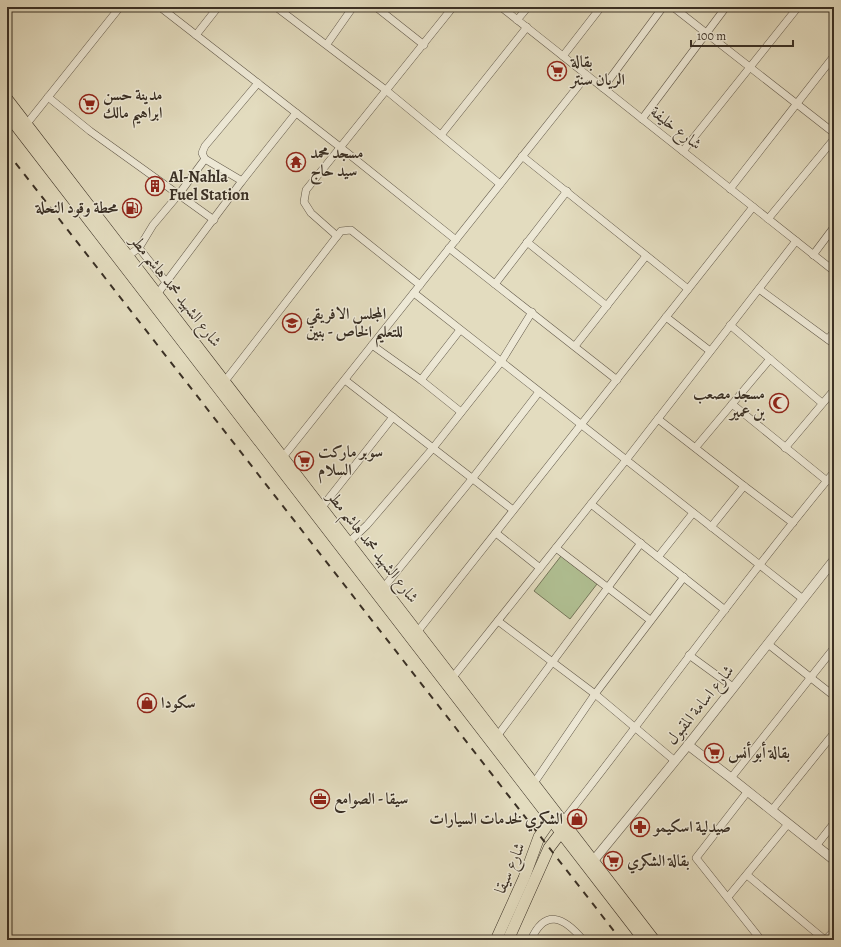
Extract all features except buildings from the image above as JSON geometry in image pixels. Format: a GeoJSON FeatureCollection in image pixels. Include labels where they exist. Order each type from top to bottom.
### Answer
{"type":"FeatureCollection","features":[{"type":"Feature","properties":{"kind":"main road","name":"شارع الشهيد محمد هاشم مطر"},"geometry":{"type":"LineString","coordinates":[[7,99],[23,127],[564,826],[644,940]]}},
{"type":"Feature","properties":{"kind":"main road","name":"شارع الشهيد محمد هاشم مطر"},"geometry":{"type":"LineString","coordinates":[[7,114],[23,127]]}},
{"type":"Feature","properties":{"kind":"main road","name":"شارع الشهيد محمد هاشم مطر"},"geometry":{"type":"LineString","coordinates":[[125,258],[158,293],[498,735],[534,783],[554,815]]}},
{"type":"Feature","properties":{"kind":"main road","name":"شارع سيقا"},"geometry":{"type":"LineString","coordinates":[[496,940],[526,872],[539,836],[554,815]]}},
{"type":"Feature","properties":{"kind":"main road","name":"شارع سيقا"},"geometry":{"type":"LineString","coordinates":[[508,940],[549,848],[564,826]]}},
{"type":"Feature","properties":{"kind":"main road","name":"شارع الشهيد محمد هاشم مطر"},"geometry":{"type":"LineString","coordinates":[[590,863],[654,940]]}},
{"type":"Feature","properties":{"kind":"street"},"geometry":{"type":"LineString","coordinates":[[23,127],[120,7]]}},
{"type":"Feature","properties":{"kind":"street"},"geometry":{"type":"LineString","coordinates":[[160,7],[340,147],[456,240]]}},
{"type":"Feature","properties":{"kind":"street"},"geometry":{"type":"LineString","coordinates":[[196,35],[218,7]]}},
{"type":"Feature","properties":{"kind":"street"},"geometry":{"type":"LineString","coordinates":[[276,7],[327,44],[387,91],[500,184]]}},
{"type":"Feature","properties":{"kind":"street"},"geometry":{"type":"LineString","coordinates":[[327,44],[353,7]]}},
{"type":"Feature","properties":{"kind":"street"},"geometry":{"type":"LineString","coordinates":[[376,7],[424,45]]}},
{"type":"Feature","properties":{"kind":"street"},"geometry":{"type":"LineString","coordinates":[[337,236],[311,214],[304,202],[304,195],[309,185],[387,91],[453,7]]}},
{"type":"Feature","properties":{"kind":"street","name":"شارع خليفة"},"geometry":{"type":"LineString","coordinates":[[501,7],[834,271]]}},
{"type":"Feature","properties":{"kind":"street"},"geometry":{"type":"LineString","coordinates":[[517,20],[528,7]]}},
{"type":"Feature","properties":{"kind":"street"},"geometry":{"type":"LineString","coordinates":[[562,56],[601,7]]}},
{"type":"Feature","properties":{"kind":"street"},"geometry":{"type":"LineString","coordinates":[[603,88],[663,7]]}},
{"type":"Feature","properties":{"kind":"street"},"geometry":{"type":"LineString","coordinates":[[673,7],[707,32],[834,133]]}},
{"type":"Feature","properties":{"kind":"street"},"geometry":{"type":"LineString","coordinates":[[642,119],[726,7]]}},
{"type":"Feature","properties":{"kind":"street"},"geometry":{"type":"LineString","coordinates":[[682,151],[798,7]]}},
{"type":"Feature","properties":{"kind":"street"},"geometry":{"type":"LineString","coordinates":[[441,135],[526,27]]}},
{"type":"Feature","properties":{"kind":"street"},"geometry":{"type":"LineString","coordinates":[[730,189],[834,56]]}},
{"type":"Feature","properties":{"kind":"street"},"geometry":{"type":"LineString","coordinates":[[284,457],[586,75]]}},
{"type":"Feature","properties":{"kind":"street"},"geometry":{"type":"LineString","coordinates":[[242,181],[205,159],[202,156],[202,149],[258,83]]}},
{"type":"Feature","properties":{"kind":"street"},"geometry":{"type":"LineString","coordinates":[[48,97],[90,130],[214,220]]}},
{"type":"Feature","properties":{"kind":"street"},"geometry":{"type":"LineString","coordinates":[[158,293],[242,181],[296,113]]}},
{"type":"Feature","properties":{"kind":"street"},"geometry":{"type":"LineString","coordinates":[[768,219],[834,139]]}},
{"type":"Feature","properties":{"kind":"street"},"geometry":{"type":"LineString","coordinates":[[522,156],[688,289]]}},
{"type":"Feature","properties":{"kind":"street"},"geometry":{"type":"LineString","coordinates":[[125,258],[139,248],[153,225],[179,194],[205,159]]}},
{"type":"Feature","properties":{"kind":"street"},"geometry":{"type":"LineString","coordinates":[[495,284],[567,191]]}},
{"type":"Feature","properties":{"kind":"street"},"geometry":{"type":"LineString","coordinates":[[418,631],[753,207]]}},
{"type":"Feature","properties":{"kind":"street"},"geometry":{"type":"LineString","coordinates":[[813,255],[834,227]]}},
{"type":"Feature","properties":{"kind":"street"},"geometry":{"type":"LineString","coordinates":[[225,381],[342,231],[351,230],[420,285]]}},
{"type":"Feature","properties":{"kind":"street"},"geometry":{"type":"LineString","coordinates":[[453,677],[626,460],[796,241]]}},
{"type":"Feature","properties":{"kind":"street"},"geometry":{"type":"LineString","coordinates":[[527,242],[607,306]]}},
{"type":"Feature","properties":{"kind":"street"},"geometry":{"type":"LineString","coordinates":[[139,248],[166,282]]}},
{"type":"Feature","properties":{"kind":"street"},"geometry":{"type":"LineString","coordinates":[[449,248],[617,380]]}},
{"type":"Feature","properties":{"kind":"street"},"geometry":{"type":"LineString","coordinates":[[575,346],[646,256]]}},
{"type":"Feature","properties":{"kind":"street"},"geometry":{"type":"LineString","coordinates":[[759,289],[831,341],[834,332]]}},
{"type":"Feature","properties":{"kind":"street"},"geometry":{"type":"LineString","coordinates":[[414,293],[803,599]]}},
{"type":"Feature","properties":{"kind":"street"},"geometry":{"type":"LineString","coordinates":[[349,542],[367,525],[433,448],[501,362],[532,312]]}},
{"type":"Feature","properties":{"kind":"street"},"geometry":{"type":"LineString","coordinates":[[666,317],[710,352]]}},
{"type":"Feature","properties":{"kind":"street"},"geometry":{"type":"LineString","coordinates":[[730,325],[822,403]]}},
{"type":"Feature","properties":{"kind":"street"},"geometry":{"type":"LineString","coordinates":[[421,380],[460,330]]}},
{"type":"Feature","properties":{"kind":"street"},"geometry":{"type":"LineString","coordinates":[[372,345],[421,380],[461,412]]}},
{"type":"Feature","properties":{"kind":"street"},"geometry":{"type":"LineString","coordinates":[[696,447],[770,359]]}},
{"type":"Feature","properties":{"kind":"street"},"geometry":{"type":"LineString","coordinates":[[345,380],[514,510]]}},
{"type":"Feature","properties":{"kind":"street"},"geometry":{"type":"LineString","coordinates":[[785,448],[834,390]]}},
{"type":"Feature","properties":{"kind":"street"},"geometry":{"type":"LineString","coordinates":[[384,587],[472,479],[539,392]]}},
{"type":"Feature","properties":{"kind":"street"},"geometry":{"type":"LineString","coordinates":[[732,404],[826,481]]}},
{"type":"Feature","properties":{"kind":"street"},"geometry":{"type":"LineString","coordinates":[[322,507],[393,417]]}},
{"type":"Feature","properties":{"kind":"street"},"geometry":{"type":"LineString","coordinates":[[658,419],[794,523]]}},
{"type":"Feature","properties":{"kind":"street"},"geometry":{"type":"LineString","coordinates":[[564,826],[689,655],[834,472]]}},
{"type":"Feature","properties":{"kind":"street"},"geometry":{"type":"LineString","coordinates":[[711,527],[744,486]]}},
{"type":"Feature","properties":{"kind":"street"},"geometry":{"type":"LineString","coordinates":[[591,504],[725,610]]}},
{"type":"Feature","properties":{"kind":"street"},"geometry":{"type":"LineString","coordinates":[[658,557],[693,513]]}},
{"type":"Feature","properties":{"kind":"street"},"geometry":{"type":"LineString","coordinates":[[496,533],[540,568]]}},
{"type":"Feature","properties":{"kind":"street"},"geometry":{"type":"LineString","coordinates":[[498,735],[641,543]]}},
{"type":"Feature","properties":{"kind":"street"},"geometry":{"type":"LineString","coordinates":[[556,548],[650,620]]}},
{"type":"Feature","properties":{"kind":"street","name":"شارع اسامة المقبول"},"geometry":{"type":"LineString","coordinates":[[590,863],[688,745],[834,560]]}},
{"type":"Feature","properties":{"kind":"street"},"geometry":{"type":"LineString","coordinates":[[534,783],[594,694],[684,577]]}},
{"type":"Feature","properties":{"kind":"street"},"geometry":{"type":"LineString","coordinates":[[498,620],[594,694],[675,761]]}},
{"type":"Feature","properties":{"kind":"street"},"geometry":{"type":"LineString","coordinates":[[768,644],[834,696]]}},
{"type":"Feature","properties":{"kind":"street"},"geometry":{"type":"LineString","coordinates":[[731,778],[834,648]]}},
{"type":"Feature","properties":{"kind":"street"},"geometry":{"type":"LineString","coordinates":[[689,655],[734,687]]}},
{"type":"Feature","properties":{"kind":"street"},"geometry":{"type":"LineString","coordinates":[[772,810],[834,733]]}},
{"type":"Feature","properties":{"kind":"street"},"geometry":{"type":"LineString","coordinates":[[688,745],[834,860]]}},
{"type":"Feature","properties":{"kind":"street"},"geometry":{"type":"LineString","coordinates":[[748,791],[696,858],[761,940]]}},
{"type":"Feature","properties":{"kind":"street"},"geometry":{"type":"LineString","coordinates":[[816,846],[834,823]]}},
{"type":"Feature","properties":{"kind":"street"},"geometry":{"type":"LineString","coordinates":[[728,897],[788,824]]}},
{"type":"Feature","properties":{"kind":"street"},"geometry":{"type":"LineString","coordinates":[[747,875],[825,940],[834,931]]}},
{"type":"Feature","properties":{"kind":"street"},"geometry":{"type":"LineString","coordinates":[[530,940],[539,925],[546,919],[553,918],[568,925],[583,940]]}},
{"type":"Feature","properties":{"kind":"green space"},"geometry":{"type":"Polygon","coordinates":[[[561,556],[597,584],[570,619],[534,591],[561,556]]]}},
{"type":"Feature","properties":{"kind":"railway"},"geometry":{"type":"LineString","coordinates":[[7,152],[621,940]]}},
{"type":"Feature","properties":{"kind":"place","name":"بقالة الريان سنتر"},"geometry":{"type":"Point","coordinates":[557,71]}},
{"type":"Feature","properties":{"kind":"place","name":"مدينة حسن ابراهيم مالك"},"geometry":{"type":"Point","coordinates":[89,104]}},
{"type":"Feature","properties":{"kind":"place","name":"مسجد محمد سيد حاج"},"geometry":{"type":"Point","coordinates":[296,162]}},
{"type":"Feature","properties":{"kind":"place","name":"Al-Nahla Fuel Station"},"geometry":{"type":"Point","coordinates":[155,186]}},
{"type":"Feature","properties":{"kind":"place","name":"محطة وقود النحلة"},"geometry":{"type":"Point","coordinates":[132,208]}},
{"type":"Feature","properties":{"kind":"place","name":"المجلس الافريقي للتعليم الخاص - بنين"},"geometry":{"type":"Point","coordinates":[292,323]}},
{"type":"Feature","properties":{"kind":"place","name":"مسجد مصعب بن عمير"},"geometry":{"type":"Point","coordinates":[779,403]}},
{"type":"Feature","properties":{"kind":"place","name":"سوبر ماركت السلام"},"geometry":{"type":"Point","coordinates":[304,461]}},
{"type":"Feature","properties":{"kind":"place","name":"سكودا"},"geometry":{"type":"Point","coordinates":[147,703]}},
{"type":"Feature","properties":{"kind":"place","name":"بقالة أبو أنس"},"geometry":{"type":"Point","coordinates":[714,753]}},
{"type":"Feature","properties":{"kind":"place","name":"سيقا - الصوامع"},"geometry":{"type":"Point","coordinates":[320,799]}},
{"type":"Feature","properties":{"kind":"place","name":"الشكري لخدمات السيارات"},"geometry":{"type":"Point","coordinates":[577,819]}},
{"type":"Feature","properties":{"kind":"place","name":"صيدلية اسكيمو"},"geometry":{"type":"Point","coordinates":[640,827]}},
{"type":"Feature","properties":{"kind":"place","name":"بقالة الشكري"},"geometry":{"type":"Point","coordinates":[613,861]}}]}
